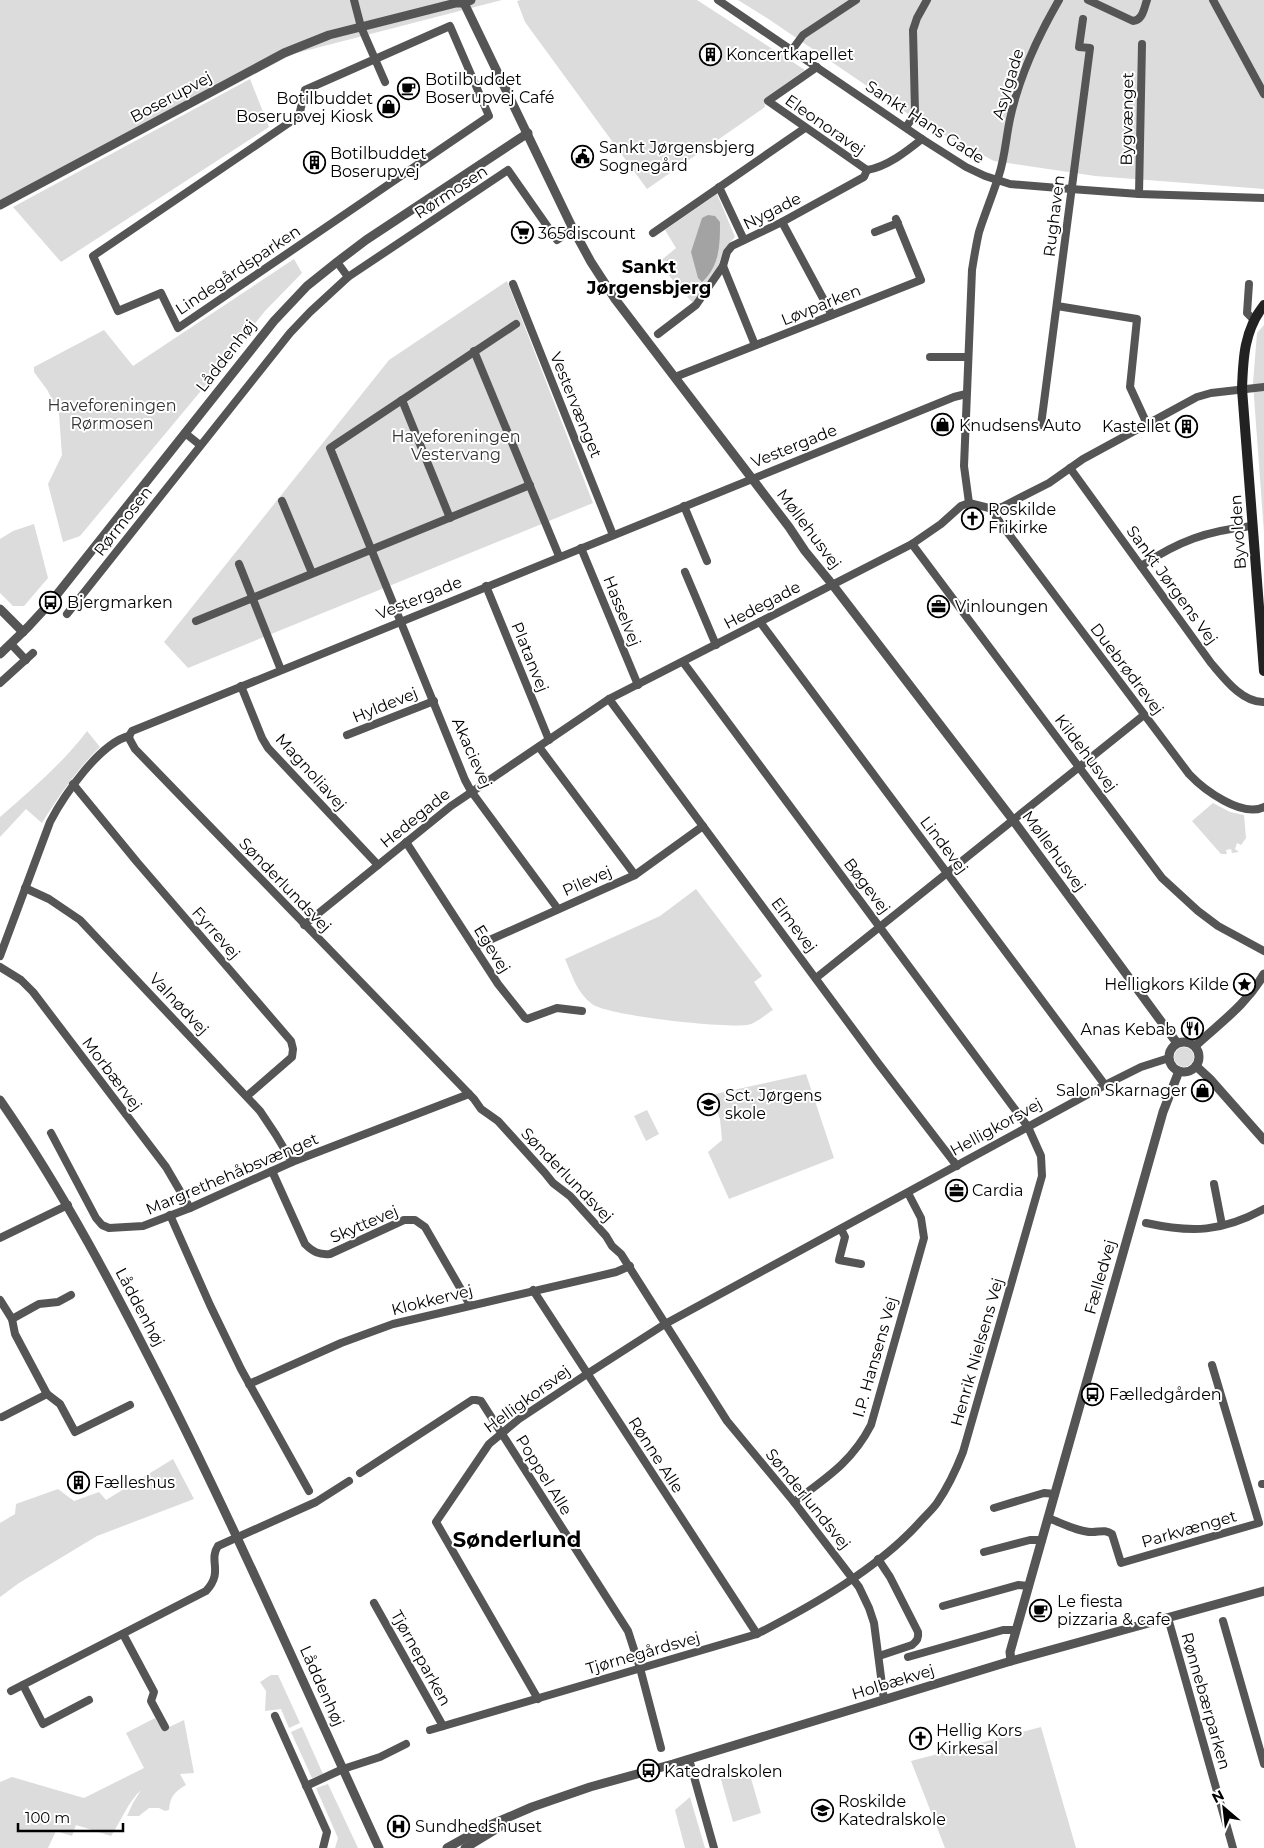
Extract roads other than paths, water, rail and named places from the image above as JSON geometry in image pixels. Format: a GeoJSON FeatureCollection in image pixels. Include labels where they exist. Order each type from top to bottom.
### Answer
{"type":"FeatureCollection","features":[{"type":"Feature","properties":{"kind":"main road","name":"Byvolden"},"geometry":{"type":"LineString","coordinates":[[1264,305],[1254,320],[1246,339],[1242,389],[1252,526],[1261,589],[1264,672]]}},
{"type":"Feature","properties":{"kind":"street"},"geometry":{"type":"LineString","coordinates":[[354,0],[362,27],[385,82]]}},
{"type":"Feature","properties":{"kind":"street","name":"Sankt Hans Gade"},"geometry":{"type":"LineString","coordinates":[[718,0],[922,139],[966,167],[997,181],[1010,184],[1139,194],[1264,198]]}},
{"type":"Feature","properties":{"kind":"street"},"geometry":{"type":"LineString","coordinates":[[792,50],[803,35],[856,0]]}},
{"type":"Feature","properties":{"kind":"street"},"geometry":{"type":"LineString","coordinates":[[906,127],[915,111],[913,30],[927,0]]}},
{"type":"Feature","properties":{"kind":"street","name":"Asylgade"},"geometry":{"type":"LineString","coordinates":[[970,503],[964,466],[972,270],[988,202],[1002,164],[1010,120],[1020,81],[1028,58],[1059,0]]}},
{"type":"Feature","properties":{"kind":"street"},"geometry":{"type":"LineString","coordinates":[[1088,0],[1136,21],[1142,14],[1147,0]]}},
{"type":"Feature","properties":{"kind":"street"},"geometry":{"type":"LineString","coordinates":[[1213,0],[1264,94]]}},
{"type":"Feature","properties":{"kind":"street","name":"Boserupvej"},"geometry":{"type":"LineString","coordinates":[[0,205],[284,53],[311,41],[456,3],[468,2]]}},
{"type":"Feature","properties":{"kind":"street","name":"Møllehusvej"},"geometry":{"type":"LineString","coordinates":[[468,2],[573,229],[608,289],[789,527],[805,551],[1013,820],[1177,1043]]}},
{"type":"Feature","properties":{"kind":"street","name":"Rughaven"},"geometry":{"type":"LineString","coordinates":[[1041,425],[1090,48],[1079,47],[1083,19]]}},
{"type":"Feature","properties":{"kind":"street","name":"Lindegårdsparken"},"geometry":{"type":"LineString","coordinates":[[450,26],[489,116],[178,328],[161,293],[118,311],[92,256],[299,116],[305,90],[376,59],[450,26]]}},
{"type":"Feature","properties":{"kind":"street","name":"Bygvænget"},"geometry":{"type":"LineString","coordinates":[[1139,194],[1142,44]]}},
{"type":"Feature","properties":{"kind":"street","name":"Eleonoravej"},"geometry":{"type":"LineString","coordinates":[[817,67],[768,101],[867,170]]}},
{"type":"Feature","properties":{"kind":"street"},"geometry":{"type":"LineString","coordinates":[[653,233],[805,128]]}},
{"type":"Feature","properties":{"kind":"street","name":"Låddenhøj"},"geometry":{"type":"LineString","coordinates":[[0,654],[12,644],[51,602],[274,321],[307,286],[366,240],[528,133]]}},
{"type":"Feature","properties":{"kind":"street","name":"Nygade"},"geometry":{"type":"LineString","coordinates":[[658,334],[696,305],[723,266],[727,252],[732,246],[782,222],[864,177],[867,170],[875,168],[910,149],[922,139]]}},
{"type":"Feature","properties":{"kind":"street","name":"Rørmosen"},"geometry":{"type":"LineString","coordinates":[[67,614],[290,333],[348,277],[508,170],[557,240],[573,229]]}},
{"type":"Feature","properties":{"kind":"street"},"geometry":{"type":"LineString","coordinates":[[719,187],[744,240]]}},
{"type":"Feature","properties":{"kind":"street","name":"Løvparken"},"geometry":{"type":"LineString","coordinates":[[674,377],[921,280],[897,221],[875,232]]}},
{"type":"Feature","properties":{"kind":"street"},"geometry":{"type":"LineString","coordinates":[[782,222],[832,315]]}},
{"type":"Feature","properties":{"kind":"street"},"geometry":{"type":"LineString","coordinates":[[336,262],[348,277]]}},
{"type":"Feature","properties":{"kind":"street"},"geometry":{"type":"LineString","coordinates":[[723,266],[755,345]]}},
{"type":"Feature","properties":{"kind":"street","name":"Vestervænget"},"geometry":{"type":"LineString","coordinates":[[513,284],[613,535]]}},
{"type":"Feature","properties":{"kind":"street"},"geometry":{"type":"LineString","coordinates":[[1249,284],[1247,313],[1254,320]]}},
{"type":"Feature","properties":{"kind":"street"},"geometry":{"type":"LineString","coordinates":[[1057,306],[1138,318],[1130,387],[1147,424]]}},
{"type":"Feature","properties":{"kind":"street"},"geometry":{"type":"LineString","coordinates":[[400,621],[330,448],[516,324]]}},
{"type":"Feature","properties":{"kind":"street"},"geometry":{"type":"LineString","coordinates":[[474,352],[559,556]]}},
{"type":"Feature","properties":{"kind":"street"},"geometry":{"type":"LineString","coordinates":[[930,357],[968,357]]}},
{"type":"Feature","properties":{"kind":"street"},"geometry":{"type":"LineString","coordinates":[[970,503],[993,509],[1002,507],[1050,483],[1083,459],[1204,395],[1264,387]]}},
{"type":"Feature","properties":{"kind":"street","name":"Vestergade"},"geometry":{"type":"LineString","coordinates":[[0,956],[50,822],[60,802],[91,764],[119,738],[129,736],[134,730],[751,478],[954,397],[966,394]]}},
{"type":"Feature","properties":{"kind":"street"},"geometry":{"type":"LineString","coordinates":[[402,400],[450,518]]}},
{"type":"Feature","properties":{"kind":"street"},"geometry":{"type":"LineString","coordinates":[[185,433],[200,445]]}},
{"type":"Feature","properties":{"kind":"street","name":"Sankt Jørgens Vej"},"geometry":{"type":"LineString","coordinates":[[1070,468],[1225,679],[1255,702],[1264,702]]}},
{"type":"Feature","properties":{"kind":"street"},"geometry":{"type":"LineString","coordinates":[[196,621],[530,484]]}},
{"type":"Feature","properties":{"kind":"street"},"geometry":{"type":"LineString","coordinates":[[282,500],[312,573]]}},
{"type":"Feature","properties":{"kind":"street","name":"Hedegade"},"geometry":{"type":"LineString","coordinates":[[304,925],[471,791],[610,699],[912,544],[941,524],[956,509],[970,503]]}},
{"type":"Feature","properties":{"kind":"street"},"geometry":{"type":"LineString","coordinates":[[684,506],[707,561]]}},
{"type":"Feature","properties":{"kind":"street","name":"Duebrødrevej"},"geometry":{"type":"LineString","coordinates":[[993,509],[996,517],[1189,774],[1210,792],[1227,802],[1246,810],[1264,807]]}},
{"type":"Feature","properties":{"kind":"street"},"geometry":{"type":"LineString","coordinates":[[1141,566],[1182,542],[1225,530],[1252,526]]}},
{"type":"Feature","properties":{"kind":"street","name":"Kildehusvej"},"geometry":{"type":"LineString","coordinates":[[912,544],[1164,879],[1198,911],[1218,926],[1264,951]]}},
{"type":"Feature","properties":{"kind":"street","name":"Hasselvej"},"geometry":{"type":"LineString","coordinates":[[582,548],[638,685]]}},
{"type":"Feature","properties":{"kind":"street"},"geometry":{"type":"LineString","coordinates":[[239,564],[281,670]]}},
{"type":"Feature","properties":{"kind":"street"},"geometry":{"type":"LineString","coordinates":[[684,572],[716,645]]}},
{"type":"Feature","properties":{"kind":"street","name":"Platanvej"},"geometry":{"type":"LineString","coordinates":[[486,586],[549,740]]}},
{"type":"Feature","properties":{"kind":"street"},"geometry":{"type":"LineString","coordinates":[[0,609],[23,632]]}},
{"type":"Feature","properties":{"kind":"street","name":"Akacievej"},"geometry":{"type":"LineString","coordinates":[[400,621],[471,791],[558,909]]}},
{"type":"Feature","properties":{"kind":"street","name":"Lindevej"},"geometry":{"type":"LineString","coordinates":[[760,622],[1105,1085]]}},
{"type":"Feature","properties":{"kind":"street"},"geometry":{"type":"LineString","coordinates":[[12,644],[26,660]]}},
{"type":"Feature","properties":{"kind":"street"},"geometry":{"type":"LineString","coordinates":[[0,683],[33,653]]}},
{"type":"Feature","properties":{"kind":"street","name":"Bøgevej"},"geometry":{"type":"LineString","coordinates":[[683,662],[1028,1127]]}},
{"type":"Feature","properties":{"kind":"street","name":"Magnoliavej"},"geometry":{"type":"LineString","coordinates":[[241,686],[262,738],[268,748],[378,865]]}},
{"type":"Feature","properties":{"kind":"street","name":"Elmevej"},"geometry":{"type":"LineString","coordinates":[[610,699],[878,1063],[957,1166]]}},
{"type":"Feature","properties":{"kind":"street","name":"Hyldevej"},"geometry":{"type":"LineString","coordinates":[[347,735],[434,701]]}},
{"type":"Feature","properties":{"kind":"street"},"geometry":{"type":"LineString","coordinates":[[816,978],[1144,715]]}},
{"type":"Feature","properties":{"kind":"street","name":"Sønderlundsvej"},"geometry":{"type":"LineString","coordinates":[[129,736],[135,749],[469,1094],[481,1109],[498,1121],[553,1183],[570,1196],[630,1266],[727,1421],[794,1502],[852,1578],[869,1608],[874,1622],[884,1700]]}},
{"type":"Feature","properties":{"kind":"street"},"geometry":{"type":"LineString","coordinates":[[539,747],[635,875]]}},
{"type":"Feature","properties":{"kind":"street","name":"Fyrrevej"},"geometry":{"type":"LineString","coordinates":[[73,784],[137,862],[291,1041],[292,1057],[247,1096]]}},
{"type":"Feature","properties":{"kind":"street","name":"Pilevej"},"geometry":{"type":"LineString","coordinates":[[474,947],[635,875],[703,826]]}},
{"type":"Feature","properties":{"kind":"street","name":"Egevej"},"geometry":{"type":"LineString","coordinates":[[406,842],[502,990],[525,1018],[557,1008],[582,1011]]}},
{"type":"Feature","properties":{"kind":"street","name":"Valnødvej"},"geometry":{"type":"LineString","coordinates":[[25,888],[53,901],[80,920],[247,1096],[267,1120],[292,1162]]}},
{"type":"Feature","properties":{"kind":"street","name":"Morbærvej"},"geometry":{"type":"LineString","coordinates":[[0,967],[21,980],[33,992],[166,1167],[190,1208]]}},
{"type":"Feature","properties":{"kind":"street"},"geometry":{"type":"LineString","coordinates":[[1195,1046],[1239,1008],[1264,974]]}},
{"type":"Feature","properties":{"kind":"street"},"geometry":{"type":"LineString","coordinates":[[1187,1042],[1195,1046],[1200,1056],[1196,1066],[1188,1072],[1179,1071],[1172,1066],[1169,1058],[1171,1049],[1177,1043],[1187,1042]]}},
{"type":"Feature","properties":{"kind":"street","name":"Helligkorsvej"},"geometry":{"type":"LineString","coordinates":[[538,1699],[436,1522],[489,1444],[519,1419],[665,1324],[1105,1085],[1140,1067],[1169,1058]]}},
{"type":"Feature","properties":{"kind":"street"},"geometry":{"type":"LineString","coordinates":[[1196,1066],[1264,1140]]}},
{"type":"Feature","properties":{"kind":"street","name":"Fælledvej"},"geometry":{"type":"LineString","coordinates":[[1011,1661],[1010,1652],[1016,1630],[1163,1112],[1179,1071]]}},
{"type":"Feature","properties":{"kind":"street","name":"Margrethehåbsvænget"},"geometry":{"type":"LineString","coordinates":[[51,1133],[96,1218],[102,1225],[109,1228],[143,1226],[190,1208],[292,1162],[469,1094]]}},
{"type":"Feature","properties":{"kind":"street","name":"Låddenhøj"},"geometry":{"type":"LineString","coordinates":[[0,1100],[68,1205],[145,1349],[237,1537],[379,1848]]}},
{"type":"Feature","properties":{"kind":"street","name":"Henrik Nielsens Vej"},"geometry":{"type":"LineString","coordinates":[[852,1578],[906,1537],[937,1504],[963,1452],[1042,1176],[1041,1156],[1028,1127]]}},
{"type":"Feature","properties":{"kind":"street","name":"Skyttevej"},"geometry":{"type":"LineString","coordinates":[[272,1171],[305,1244],[312,1250],[321,1255],[330,1254],[404,1220],[415,1220],[425,1227],[470,1305]]}},
{"type":"Feature","properties":{"kind":"street"},"geometry":{"type":"LineString","coordinates":[[1214,1184],[1222,1225]]}},
{"type":"Feature","properties":{"kind":"street","name":"I.P. Hansens Vej"},"geometry":{"type":"LineString","coordinates":[[794,1502],[832,1474],[848,1459],[862,1443],[870,1425],[924,1238],[921,1218],[908,1193]]}},
{"type":"Feature","properties":{"kind":"street"},"geometry":{"type":"LineString","coordinates":[[0,1238],[68,1205]]}},
{"type":"Feature","properties":{"kind":"street"},"geometry":{"type":"LineString","coordinates":[[1146,1223],[1176,1229],[1205,1230],[1239,1220],[1264,1209]]}},
{"type":"Feature","properties":{"kind":"street"},"geometry":{"type":"LineString","coordinates":[[170,1215],[208,1302],[249,1384],[309,1491]]}},
{"type":"Feature","properties":{"kind":"street"},"geometry":{"type":"LineString","coordinates":[[841,1229],[845,1236],[839,1260],[861,1264]]}},
{"type":"Feature","properties":{"kind":"street","name":"Klokkervej"},"geometry":{"type":"LineString","coordinates":[[249,1384],[376,1329],[415,1318],[616,1272],[630,1266]]}},
{"type":"Feature","properties":{"kind":"street","name":"Rønne Alle"},"geometry":{"type":"LineString","coordinates":[[533,1290],[757,1634]]}},
{"type":"Feature","properties":{"kind":"street"},"geometry":{"type":"LineString","coordinates":[[12,1320],[39,1304],[62,1300],[71,1295]]}},
{"type":"Feature","properties":{"kind":"street"},"geometry":{"type":"LineString","coordinates":[[0,1300],[12,1320],[15,1334],[47,1394],[60,1404],[75,1432],[130,1405]]}},
{"type":"Feature","properties":{"kind":"street"},"geometry":{"type":"LineString","coordinates":[[62,1300],[66,1308]]}},
{"type":"Feature","properties":{"kind":"street","name":"Parkvænget"},"geometry":{"type":"LineString","coordinates":[[1048,1518],[1081,1530],[1092,1532],[1107,1530],[1112,1534],[1121,1563],[1259,1523],[1212,1365]]}},
{"type":"Feature","properties":{"kind":"street"},"geometry":{"type":"LineString","coordinates":[[2,1417],[47,1394]]}},
{"type":"Feature","properties":{"kind":"street","name":"Poppel Alle"},"geometry":{"type":"LineString","coordinates":[[360,1474],[472,1400],[481,1401],[628,1631],[640,1668],[661,1748]]}},
{"type":"Feature","properties":{"kind":"street"},"geometry":{"type":"LineString","coordinates":[[11,1691],[206,1591],[214,1583],[216,1575],[216,1548],[316,1502],[349,1480]]}},
{"type":"Feature","properties":{"kind":"street"},"geometry":{"type":"LineString","coordinates":[[994,1508],[1044,1493],[1055,1494]]}},
{"type":"Feature","properties":{"kind":"street"},"geometry":{"type":"LineString","coordinates":[[984,1552],[1030,1540],[1042,1540]]}},
{"type":"Feature","properties":{"kind":"street"},"geometry":{"type":"LineString","coordinates":[[878,1559],[893,1583],[918,1632],[916,1642],[912,1645],[879,1656]]}},
{"type":"Feature","properties":{"kind":"street","name":"Tjørnegårdsvej"},"geometry":{"type":"LineString","coordinates":[[430,1730],[757,1634],[804,1610],[852,1578]]}},
{"type":"Feature","properties":{"kind":"street"},"geometry":{"type":"LineString","coordinates":[[943,1606],[1018,1585],[1029,1586]]}},
{"type":"Feature","properties":{"kind":"street","name":"Holbækvej"},"geometry":{"type":"LineString","coordinates":[[447,1848],[481,1829],[532,1807],[590,1787],[1011,1661],[1264,1591]]}},
{"type":"Feature","properties":{"kind":"street","name":"Tjørneparken"},"geometry":{"type":"LineString","coordinates":[[374,1603],[443,1726]]}},
{"type":"Feature","properties":{"kind":"street","name":"Rønnebærparken"},"geometry":{"type":"LineString","coordinates":[[1168,1618],[1233,1848]]}},
{"type":"Feature","properties":{"kind":"street"},"geometry":{"type":"LineString","coordinates":[[1223,1621],[1264,1764]]}},
{"type":"Feature","properties":{"kind":"street"},"geometry":{"type":"LineString","coordinates":[[908,1657],[1003,1630],[1016,1630]]}},
{"type":"Feature","properties":{"kind":"street"},"geometry":{"type":"LineString","coordinates":[[122,1634],[154,1692],[151,1700],[165,1727]]}},
{"type":"Feature","properties":{"kind":"street"},"geometry":{"type":"LineString","coordinates":[[23,1685],[43,1724],[89,1700]]}},
{"type":"Feature","properties":{"kind":"street"},"geometry":{"type":"LineString","coordinates":[[275,1716],[327,1832],[323,1848]]}},
{"type":"Feature","properties":{"kind":"street"},"geometry":{"type":"LineString","coordinates":[[306,1786],[343,1769],[380,1757],[406,1744]]}},
{"type":"Feature","properties":{"kind":"street"},"geometry":{"type":"LineString","coordinates":[[689,1758],[714,1848]]}},
{"type":"Feature","properties":{"kind":"street","name":"Holbækvej"},"geometry":{"type":"LineString","coordinates":[[465,1848],[532,1807]]}},
{"type":"Feature","properties":{"kind":"place","name":"Koncertkapellet"},"geometry":{"type":"Point","coordinates":[710,54]}},
{"type":"Feature","properties":{"kind":"place","name":"Botilbuddet Boserupvej Café"},"geometry":{"type":"Point","coordinates":[409,88]}},
{"type":"Feature","properties":{"kind":"place","name":"Botilbuddet Boserupvej Kiosk"},"geometry":{"type":"Point","coordinates":[389,107]}},
{"type":"Feature","properties":{"kind":"place","name":"Sankt Jørgensbjerg Sognegård"},"geometry":{"type":"Point","coordinates":[583,156]}},
{"type":"Feature","properties":{"kind":"place","name":"Botilbuddet Boserupvej"},"geometry":{"type":"Point","coordinates":[314,162]}},
{"type":"Feature","properties":{"kind":"place","name":"365discount"},"geometry":{"type":"Point","coordinates":[522,233]}},
{"type":"Feature","properties":{"kind":"place","name":"Knudsens Auto"},"geometry":{"type":"Point","coordinates":[943,425]}},
{"type":"Feature","properties":{"kind":"place","name":"Kastellet"},"geometry":{"type":"Point","coordinates":[1187,426]}},
{"type":"Feature","properties":{"kind":"place","name":"Roskilde Frikirke"},"geometry":{"type":"Point","coordinates":[972,518]}},
{"type":"Feature","properties":{"kind":"place","name":"Bjergmarken"},"geometry":{"type":"Point","coordinates":[51,602]}},
{"type":"Feature","properties":{"kind":"place","name":"Vinloungen"},"geometry":{"type":"Point","coordinates":[939,606]}},
{"type":"Feature","properties":{"kind":"place","name":"Helligkors Kilde"},"geometry":{"type":"Point","coordinates":[1245,984]}},
{"type":"Feature","properties":{"kind":"place","name":"Anas Kebab"},"geometry":{"type":"Point","coordinates":[1192,1029]}},
{"type":"Feature","properties":{"kind":"place","name":"Salon Skarnager"},"geometry":{"type":"Point","coordinates":[1203,1090]}},
{"type":"Feature","properties":{"kind":"place","name":"Sct. Jørgens skole"},"geometry":{"type":"Point","coordinates":[709,1104]}},
{"type":"Feature","properties":{"kind":"place","name":"Cardia"},"geometry":{"type":"Point","coordinates":[956,1190]}},
{"type":"Feature","properties":{"kind":"place","name":"Fælledgården"},"geometry":{"type":"Point","coordinates":[1093,1394]}},
{"type":"Feature","properties":{"kind":"place","name":"Fælleshus"},"geometry":{"type":"Point","coordinates":[78,1482]}},
{"type":"Feature","properties":{"kind":"place","name":"Le fiesta pizzaria & cafe"},"geometry":{"type":"Point","coordinates":[1041,1610]}},
{"type":"Feature","properties":{"kind":"place","name":"Hellig Kors Kirkesal"},"geometry":{"type":"Point","coordinates":[920,1739]}},
{"type":"Feature","properties":{"kind":"place","name":"Katedralskolen"},"geometry":{"type":"Point","coordinates":[648,1771]}},
{"type":"Feature","properties":{"kind":"place","name":"Roskilde Katedralskole"},"geometry":{"type":"Point","coordinates":[822,1810]}},
{"type":"Feature","properties":{"kind":"place","name":"Sundhedshuset"},"geometry":{"type":"Point","coordinates":[399,1826]}},
{"type":"Feature","properties":{"kind":"district","name":"Sankt Jørgensbjerg"},"geometry":{"type":"Point","coordinates":[649,277]}},
{"type":"Feature","properties":{"kind":"district","name":"Sønderlund"},"geometry":{"type":"Point","coordinates":[517,1539]}},
{"type":"Feature","properties":{"kind":"park label","name":"Haveforeningen Rørmosen"},"geometry":{"type":"Point","coordinates":[112,414]}},
{"type":"Feature","properties":{"kind":"park label","name":"Haveforeningen Vestervang"},"geometry":{"type":"Point","coordinates":[456,445]}}]}
